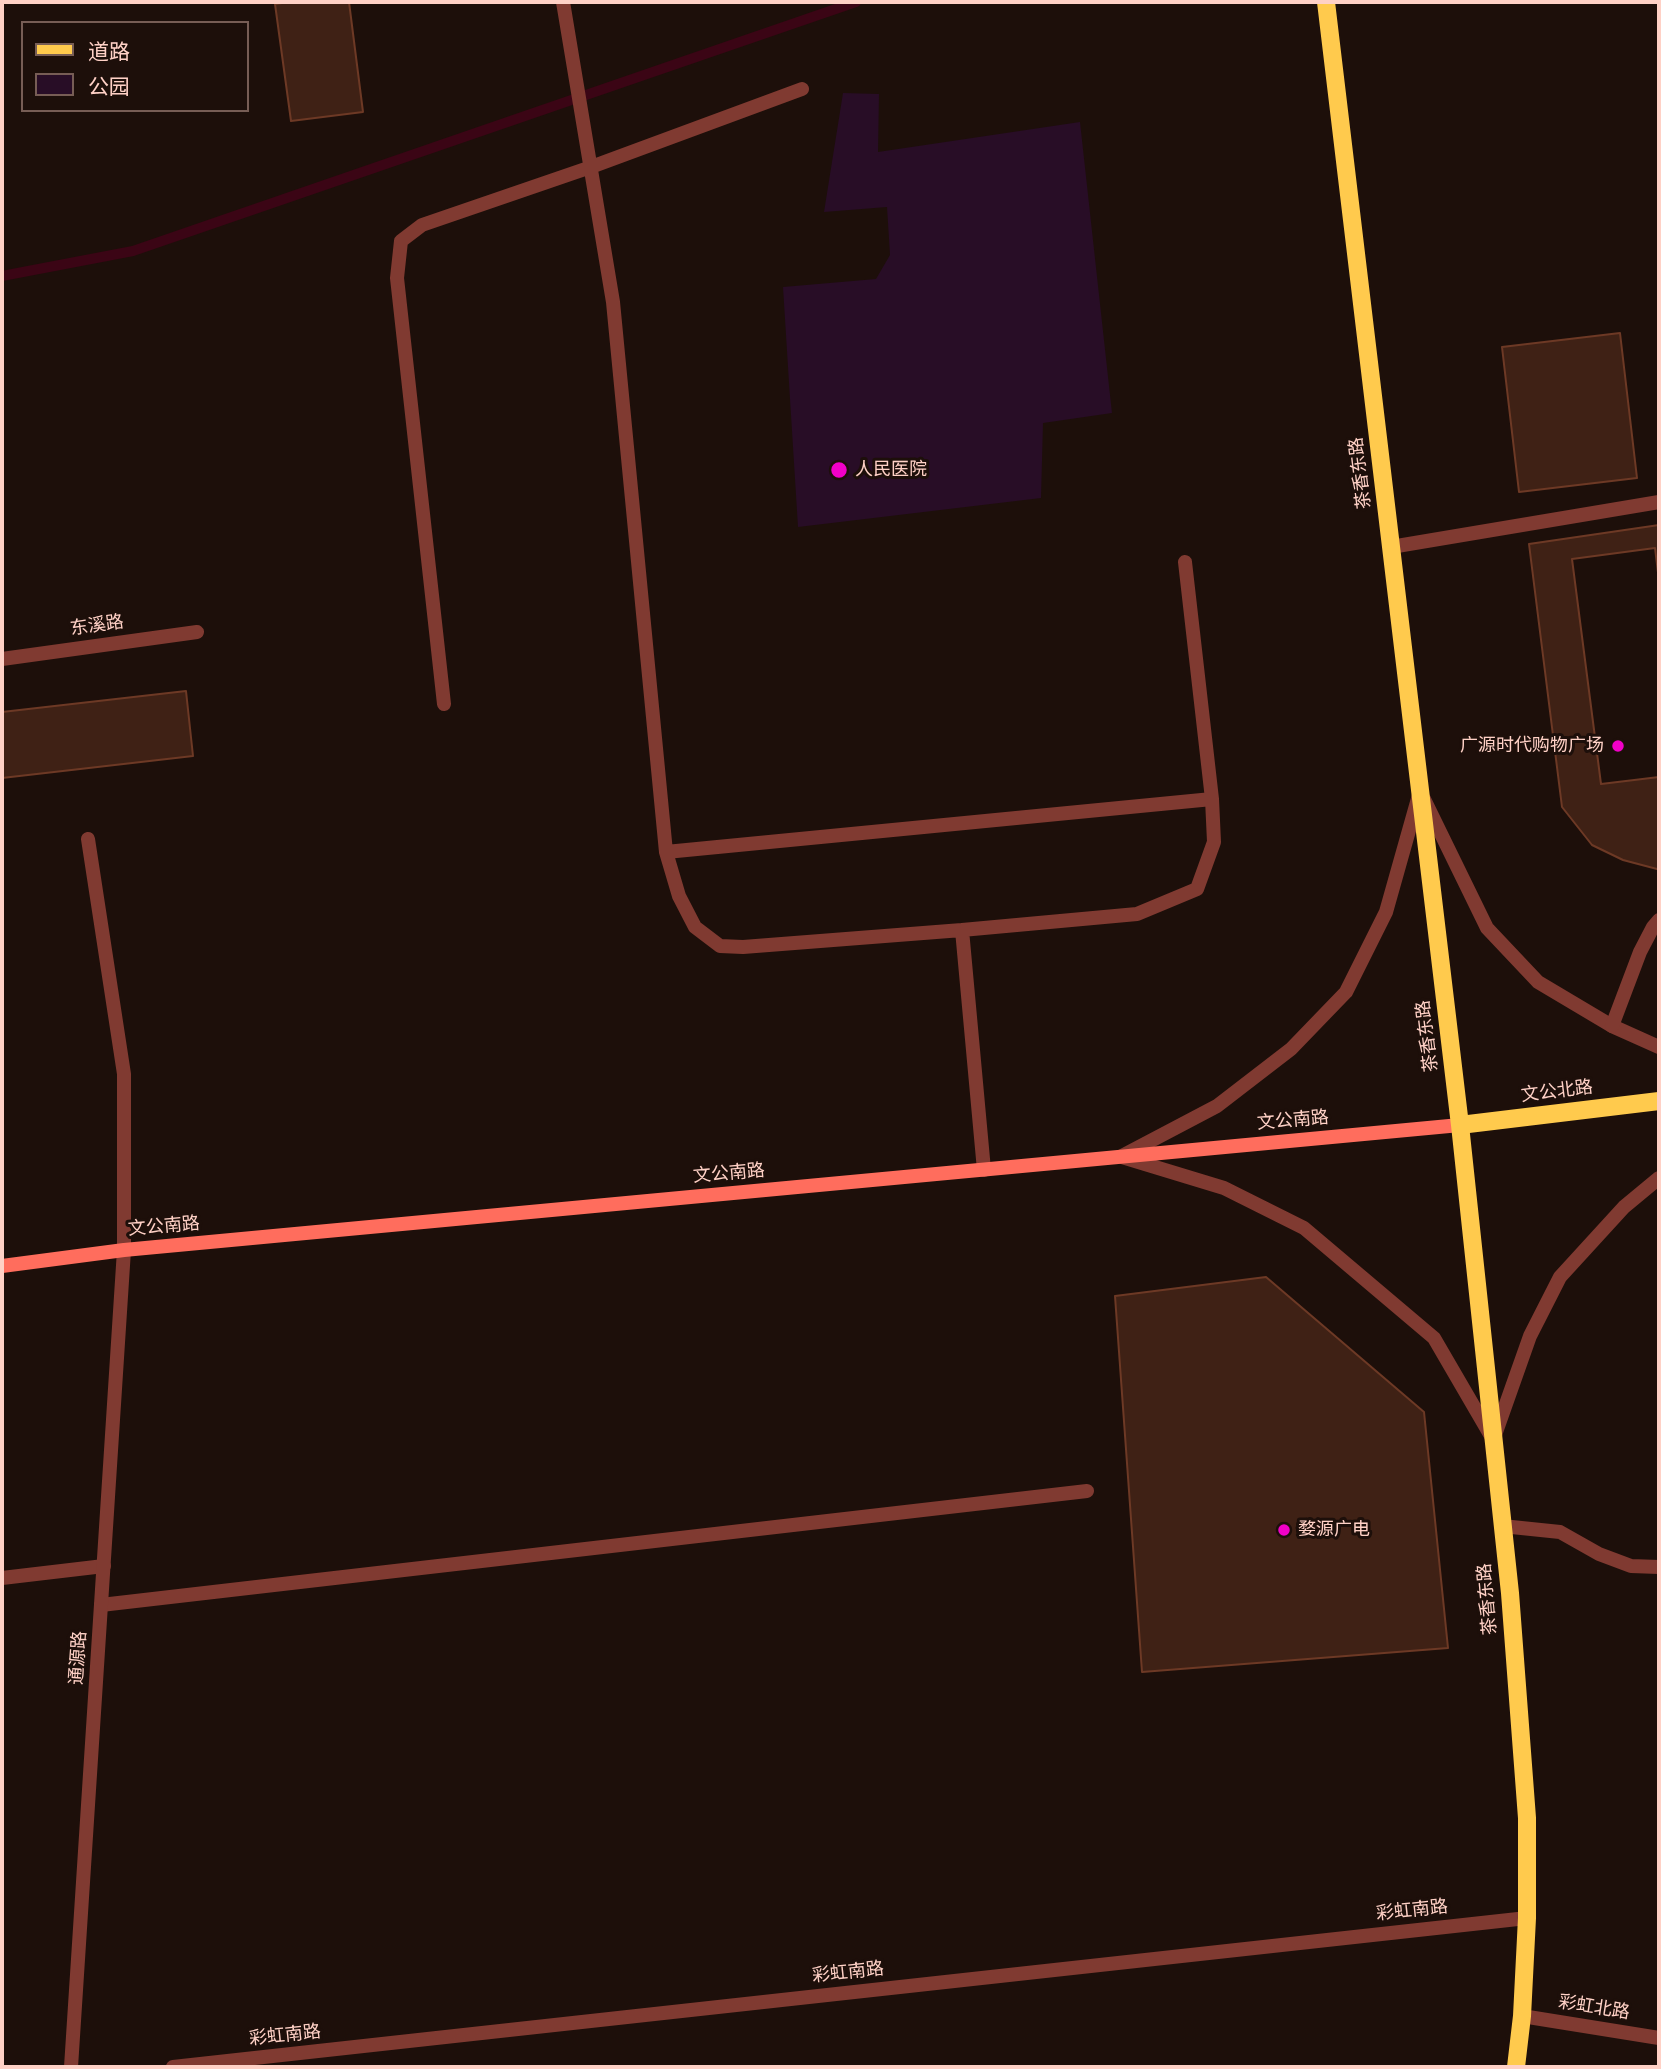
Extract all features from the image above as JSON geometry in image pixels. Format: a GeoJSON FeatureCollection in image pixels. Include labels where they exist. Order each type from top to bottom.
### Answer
{"type":"FeatureCollection","features":[{"type":"Feature","properties":{"kind":"main road","name":"茶香东路"},"geometry":{"type":"LineString","coordinates":[[1326,2],[1460,1125],[1503,1526],[1527,1818],[1527,1918],[1522,2016],[1516,2067]]}},
{"type":"Feature","properties":{"kind":"main road","name":"文公北路"},"geometry":{"type":"LineString","coordinates":[[1460,1125],[1659,1101]]}},
{"type":"Feature","properties":{"kind":"main road","name":"文公南路"},"geometry":{"type":"LineString","coordinates":[[2,1266],[124,1251],[1460,1125]]}},
{"type":"Feature","properties":{"kind":"street"},"geometry":{"type":"LineString","coordinates":[[563,2],[613,302],[666,852],[679,896],[695,927],[720,946],[743,947],[1138,914],[1197,889],[1214,842],[1212,799],[1185,562]]}},
{"type":"Feature","properties":{"kind":"street"},"geometry":{"type":"LineString","coordinates":[[444,704],[397,278],[401,241],[422,225],[591,167],[802,89]]}},
{"type":"Feature","properties":{"kind":"street"},"geometry":{"type":"LineString","coordinates":[[1391,547],[1659,502]]}},
{"type":"Feature","properties":{"kind":"street","name":"东溪路"},"geometry":{"type":"LineString","coordinates":[[2,659],[197,632]]}},
{"type":"Feature","properties":{"kind":"street"},"geometry":{"type":"LineString","coordinates":[[1420,790],[1487,928],[1538,982],[1612,1026],[1659,1047]]}},
{"type":"Feature","properties":{"kind":"street"},"geometry":{"type":"LineString","coordinates":[[1121,1157],[1217,1106],[1291,1049],[1346,992],[1386,912],[1420,790]]}},
{"type":"Feature","properties":{"kind":"street"},"geometry":{"type":"LineString","coordinates":[[666,852],[1212,799]]}},
{"type":"Feature","properties":{"kind":"street","name":"通源路"},"geometry":{"type":"LineString","coordinates":[[71,2067],[124,1251],[124,1074],[88,839]]}},
{"type":"Feature","properties":{"kind":"street"},"geometry":{"type":"LineString","coordinates":[[1612,1026],[1640,952],[1659,920]]}},
{"type":"Feature","properties":{"kind":"street"},"geometry":{"type":"LineString","coordinates":[[962,930],[984,1170]]}},
{"type":"Feature","properties":{"kind":"street"},"geometry":{"type":"LineString","coordinates":[[1121,1157],[1224,1188],[1304,1228],[1434,1338],[1493,1440]]}},
{"type":"Feature","properties":{"kind":"street"},"geometry":{"type":"LineString","coordinates":[[1493,1440],[1530,1336],[1560,1278],[1624,1207],[1659,1178]]}},
{"type":"Feature","properties":{"kind":"street"},"geometry":{"type":"LineString","coordinates":[[102,1605],[1087,1492]]}},
{"type":"Feature","properties":{"kind":"street"},"geometry":{"type":"LineString","coordinates":[[1503,1526],[1560,1532],[1599,1554],[1631,1566],[1659,1567]]}},
{"type":"Feature","properties":{"kind":"street"},"geometry":{"type":"LineString","coordinates":[[2,1578],[104,1566]]}},
{"type":"Feature","properties":{"kind":"street","name":"彩虹南路"},"geometry":{"type":"LineString","coordinates":[[173,2067],[1527,1918]]}},
{"type":"Feature","properties":{"kind":"street","name":"彩虹北路"},"geometry":{"type":"LineString","coordinates":[[1522,2016],[1659,2038]]}},
{"type":"Feature","properties":{"kind":"green space"},"geometry":{"type":"Polygon","coordinates":[[[843,93],[879,94],[878,152],[1080,122],[1112,413],[1043,423],[1041,498],[798,527],[783,287],[876,279],[890,255],[887,207],[824,212],[843,93]]]}},
{"type":"Feature","properties":{"kind":"building"},"geometry":{"type":"Polygon","coordinates":[[[349,2],[363,112],[291,121],[275,4],[349,2]]]}},
{"type":"Feature","properties":{"kind":"building"},"geometry":{"type":"Polygon","coordinates":[[[1620,333],[1637,478],[1519,492],[1502,347],[1620,333]]]}},
{"type":"Feature","properties":{"kind":"building"},"geometry":{"type":"Polygon","coordinates":[[[1659,525],[1657,869],[1623,860],[1592,845],[1562,807],[1529,544],[1659,525]]]}},
{"type":"Feature","properties":{"kind":"building"},"geometry":{"type":"Polygon","coordinates":[[[1655,548],[1659,581],[1659,777],[1601,784],[1572,559],[1655,548]]]}},
{"type":"Feature","properties":{"kind":"building"},"geometry":{"type":"Polygon","coordinates":[[[186,691],[193,756],[2,778],[2,712],[186,691]]]}},
{"type":"Feature","properties":{"kind":"building","name":"婺源广电"},"geometry":{"type":"Polygon","coordinates":[[[1266,1277],[1424,1412],[1448,1648],[1142,1672],[1115,1296],[1266,1277]]]}},
{"type":"Feature","properties":{"kind":"waterway"},"geometry":{"type":"LineString","coordinates":[[2,276],[133,251],[856,2]]}},
{"type":"Feature","properties":{"kind":"place","name":"人民医院"},"geometry":{"type":"Point","coordinates":[839,470]}},
{"type":"Feature","properties":{"kind":"place","name":"广源时代购物广场"},"geometry":{"type":"Point","coordinates":[1618,746]}},
{"type":"Feature","properties":{"kind":"place","name":"婺源广电"},"geometry":{"type":"Point","coordinates":[1284,1530]}}]}
